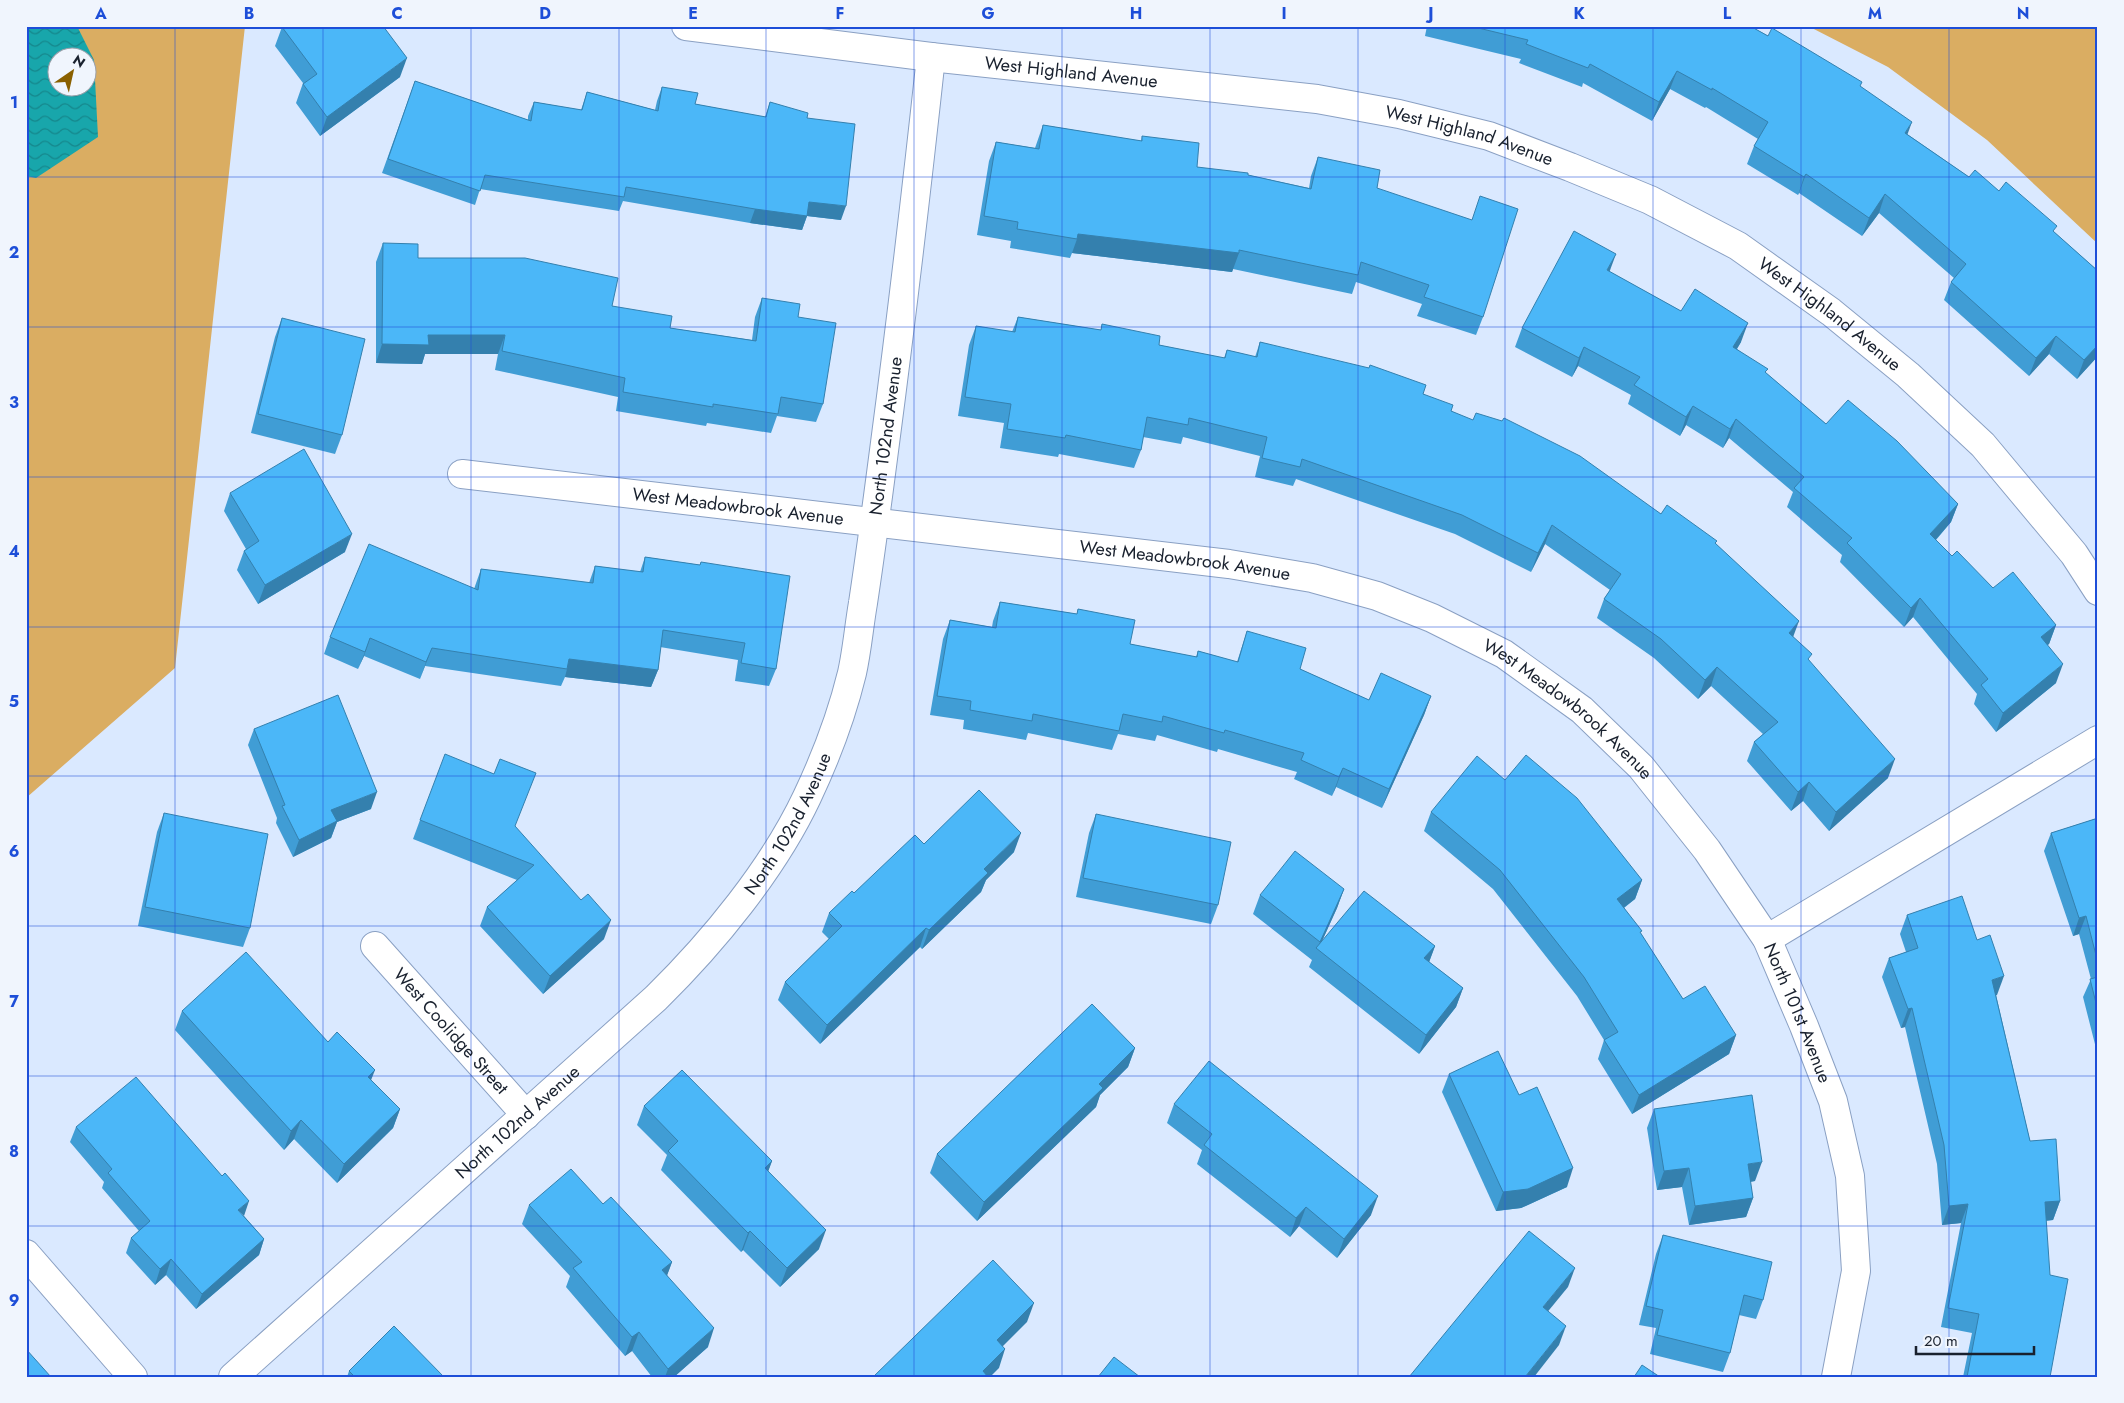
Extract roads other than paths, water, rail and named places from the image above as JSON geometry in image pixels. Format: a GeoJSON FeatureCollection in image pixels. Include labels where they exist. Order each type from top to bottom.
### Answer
{"type":"FeatureCollection","features":[{"type":"Feature","properties":{"kind":"street","name":"West Highland Avenue"},"geometry":{"type":"LineString","coordinates":[[686,26],[931,57],[1317,99],[1398,114],[1489,136],[1650,200],[1738,246],[1831,312],[1908,375],[1984,445],[2074,554],[2098,591]]}},
{"type":"Feature","properties":{"kind":"street","name":"North 102nd Avenue"},"geometry":{"type":"LineString","coordinates":[[233,1377],[685,970],[721,929],[782,844],[808,797],[835,727],[852,672],[875,522],[913,228],[931,57]]}},
{"type":"Feature","properties":{"kind":"street","name":"West Meadowbrook Avenue"},"geometry":{"type":"LineString","coordinates":[[462,474],[1229,564],[1312,578],[1377,596],[1432,618],[1504,654],[1582,710],[1641,767],[1707,850],[1767,939]]}},
{"type":"Feature","properties":{"kind":"street","name":"North 101st Avenue"},"geometry":{"type":"LineString","coordinates":[[1836,1377],[1856,1272],[1850,1176],[1833,1101],[1767,939],[2098,740]]}},
{"type":"Feature","properties":{"kind":"street","name":"West Coolidge Street"},"geometry":{"type":"LineString","coordinates":[[375,946],[526,1114]]}},
{"type":"Feature","properties":{"kind":"street"},"geometry":{"type":"LineString","coordinates":[[26,1254],[132,1377]]}},
{"type":"Feature","properties":{"kind":"water"},"geometry":{"type":"Polygon","coordinates":[[[26,26],[77,26],[88,48],[48,48],[48,98],[96,98],[98,137],[36,178],[26,176],[26,26]]]}}]}
